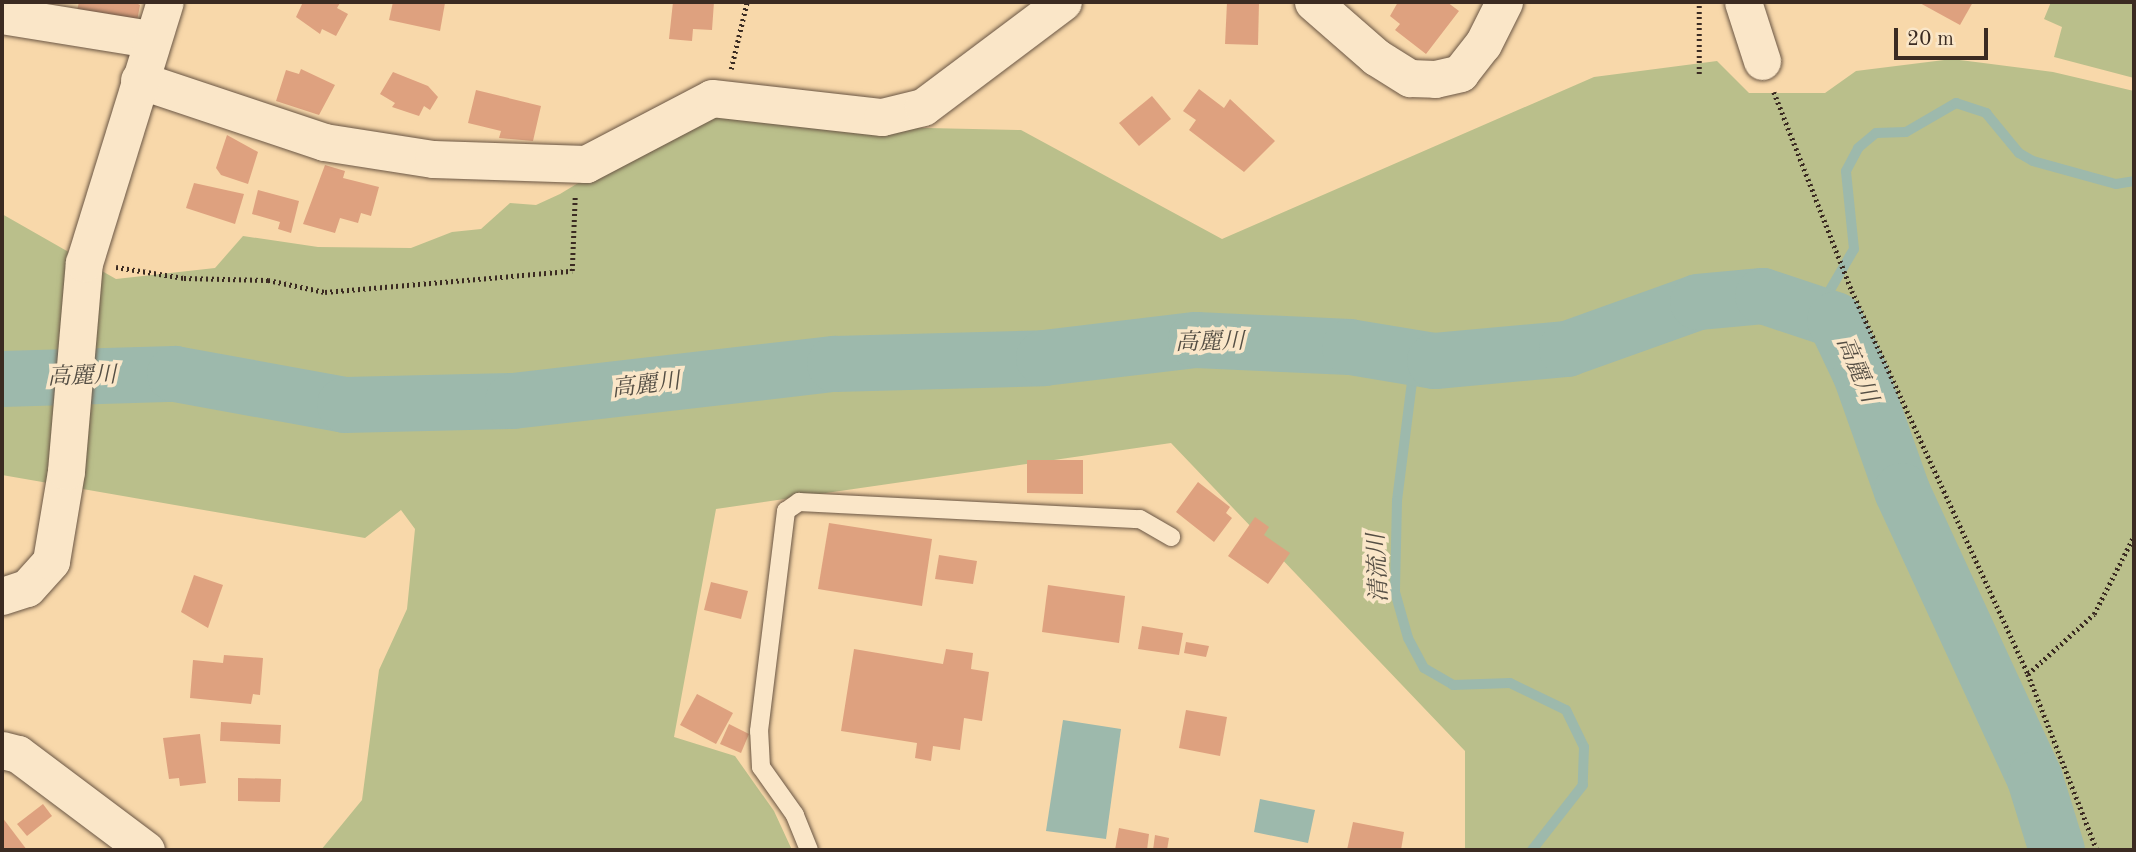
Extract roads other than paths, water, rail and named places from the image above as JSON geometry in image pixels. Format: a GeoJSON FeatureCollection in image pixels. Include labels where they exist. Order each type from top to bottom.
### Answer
{"type":"FeatureCollection","features":[{"type":"Feature","properties":{"kind":"street"},"geometry":{"type":"LineString","coordinates":[[2,596],[27,588],[51,561],[66,471],[83,269],[150,39],[165,2]]}},
{"type":"Feature","properties":{"kind":"street"},"geometry":{"type":"LineString","coordinates":[[139,80],[324,142],[433,159],[586,164],[712,98],[882,117],[923,107],[1063,2]]}},
{"type":"Feature","properties":{"kind":"street"},"geometry":{"type":"LineString","coordinates":[[1313,2],[1376,57],[1410,78],[1435,79],[1460,73],[1483,44],[1504,2]]}},
{"type":"Feature","properties":{"kind":"street"},"geometry":{"type":"LineString","coordinates":[[1742,2],[1762,61]]}},
{"type":"Feature","properties":{"kind":"street"},"geometry":{"type":"LineString","coordinates":[[2,15],[150,39]]}},
{"type":"Feature","properties":{"kind":"street"},"geometry":{"type":"LineString","coordinates":[[7,757],[146,850]]}},
{"type":"Feature","properties":{"kind":"lane"},"geometry":{"type":"LineString","coordinates":[[809,850],[795,815],[761,767],[759,731],[786,511],[799,502],[1140,519],[1171,537]]}},
{"type":"Feature","properties":{"kind":"waterway"},"geometry":{"type":"LineString","coordinates":[[1816,314],[1854,249],[1846,171],[1858,148],[1876,133],[1906,132],[1956,103],[1986,113],[2019,153],[2033,161],[2116,184],[2134,181]]}},
{"type":"Feature","properties":{"kind":"waterway","name":"高麗川"},"geometry":{"type":"LineString","coordinates":[[2,379],[175,374],[345,405],[513,401],[835,364],[1044,358],[1196,340],[1350,347],[1435,361],[1567,349],[1698,302],[1763,296],[1835,320],[1861,375],[1902,491],[2035,779],[2057,850]]}},
{"type":"Feature","properties":{"kind":"waterway","name":"清流川"},"geometry":{"type":"LineString","coordinates":[[1415,358],[1397,501],[1395,592],[1408,638],[1424,668],[1453,685],[1510,683],[1566,710],[1584,747],[1583,785],[1532,850]]}}]}
